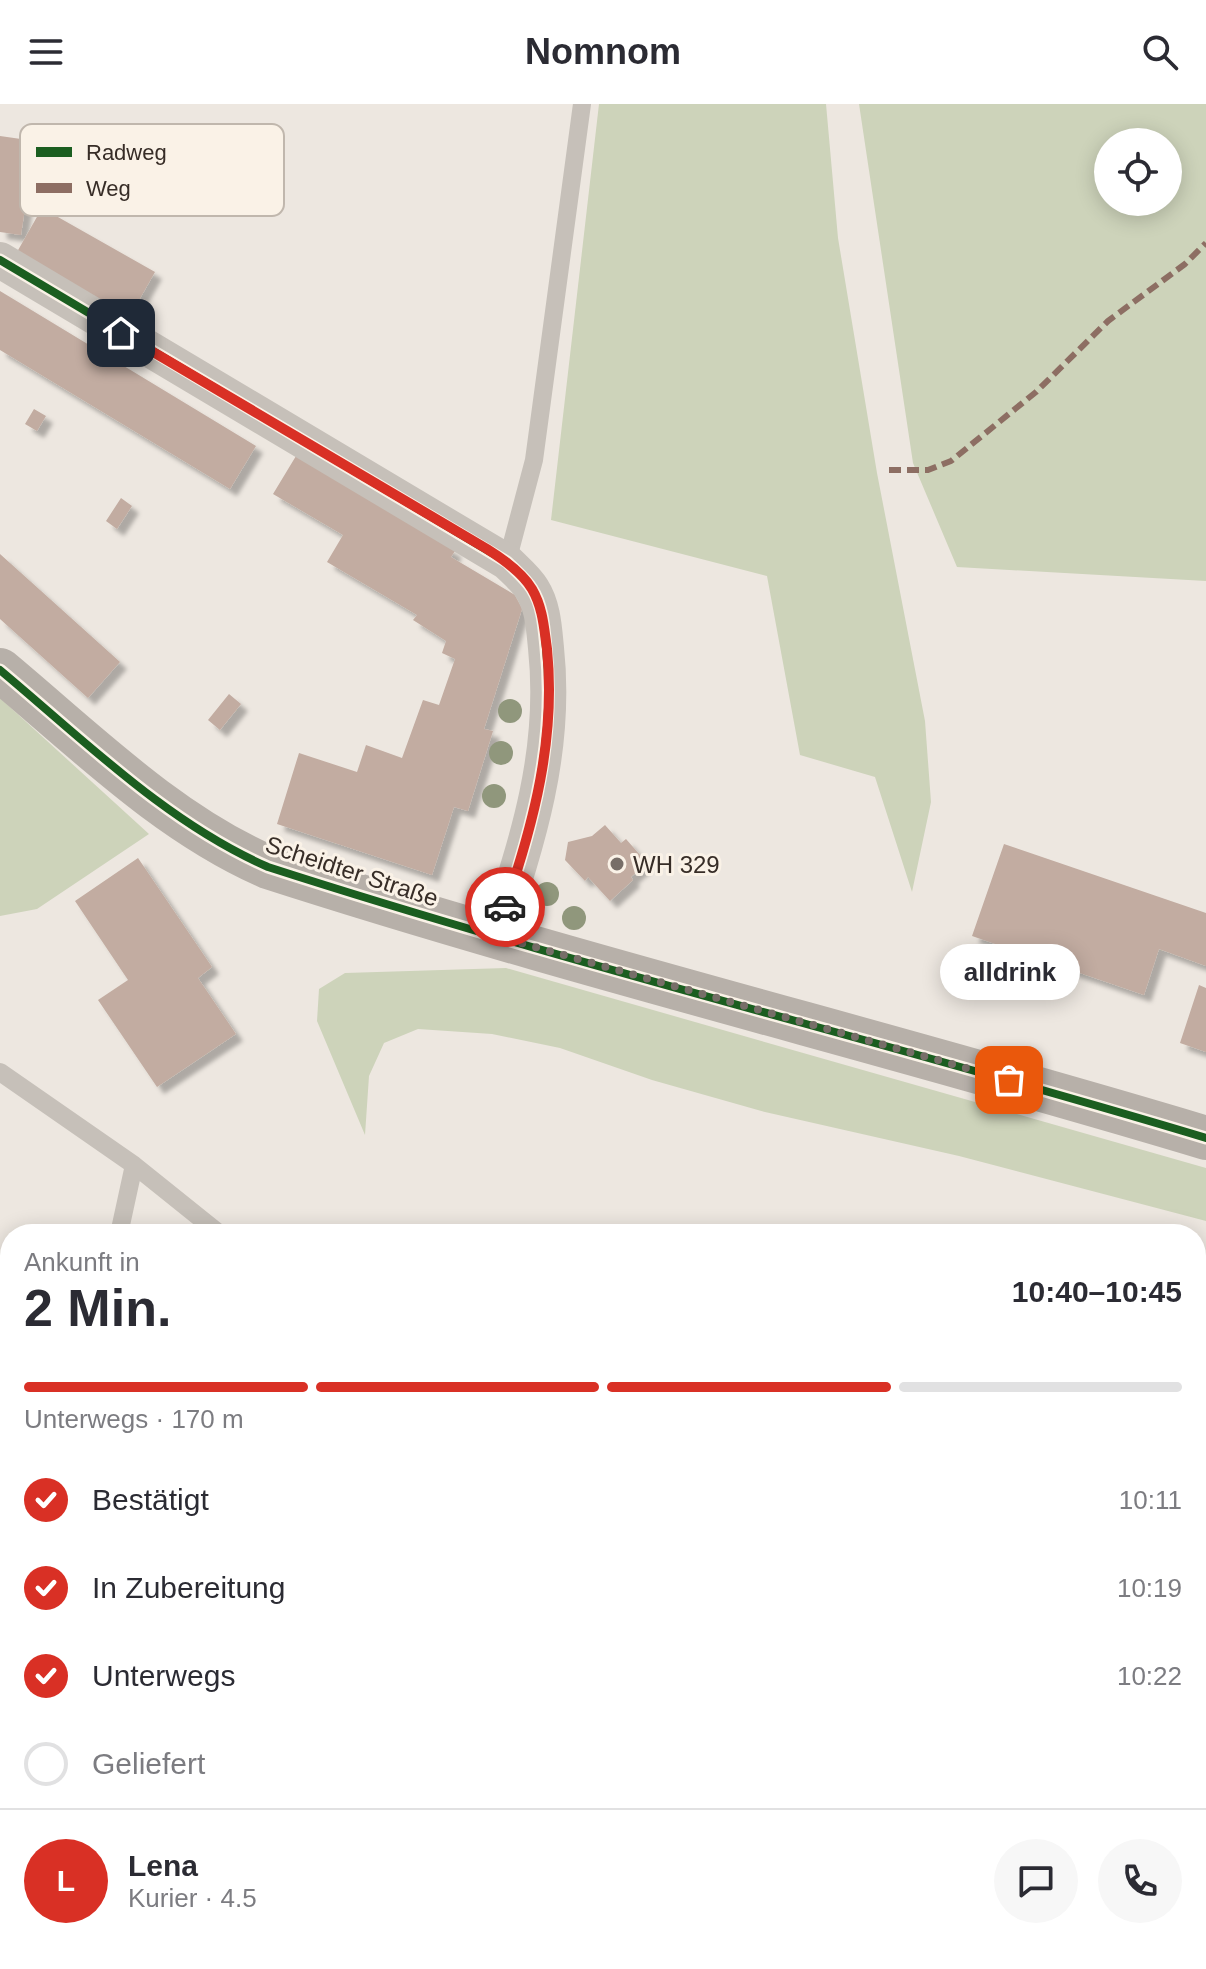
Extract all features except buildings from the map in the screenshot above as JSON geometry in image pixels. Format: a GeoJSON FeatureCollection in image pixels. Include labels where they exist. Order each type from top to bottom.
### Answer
{"type":"FeatureCollection","features":[{"type":"Feature","properties":{"kind":"main road","name":"Scheidter Straße"},"geometry":{"type":"LineString","coordinates":[[0,670],[168,808],[236,853],[268,867],[496,936],[1206,1138]]}},
{"type":"Feature","properties":{"kind":"street"},"geometry":{"type":"LineString","coordinates":[[0,260],[507,562],[532,589],[543,618],[549,668],[547,727],[537,805],[496,936]]}},
{"type":"Feature","properties":{"kind":"lane"},"geometry":{"type":"LineString","coordinates":[[507,562],[534,460],[582,104]]}},
{"type":"Feature","properties":{"kind":"lane"},"geometry":{"type":"LineString","coordinates":[[0,1072],[134,1165],[208,1224]]}},
{"type":"Feature","properties":{"kind":"lane"},"geometry":{"type":"LineString","coordinates":[[121,1224],[134,1165]]}},
{"type":"Feature","properties":{"kind":"green space"},"geometry":{"type":"Polygon","coordinates":[[[599,104],[826,104],[838,238],[877,473],[925,721],[931,802],[912,892],[875,777],[800,755],[767,576],[551,520],[599,104]]]}},
{"type":"Feature","properties":{"kind":"green space"},"geometry":{"type":"Polygon","coordinates":[[[859,104],[1206,104],[1206,581],[957,567],[913,463],[859,104]]]}},
{"type":"Feature","properties":{"kind":"green space"},"geometry":{"type":"Polygon","coordinates":[[[0,698],[149,834],[37,909],[0,916],[0,698]]]}},
{"type":"Feature","properties":{"kind":"green space"},"geometry":{"type":"Polygon","coordinates":[[[506,968],[1206,1168],[1206,1221],[959,1156],[765,1112],[652,1080],[560,1048],[492,1034],[418,1029],[384,1043],[369,1076],[365,1135],[317,1021],[319,989],[345,973],[506,968]]]}},
{"type":"Feature","properties":{"kind":"marked path"},"geometry":{"type":"LineString","coordinates":[[889,470],[928,470],[951,461],[1036,392],[1108,321],[1185,264],[1206,243]]}},
{"type":"Feature","properties":{"kind":"cycle path"},"geometry":{"type":"LineString","coordinates":[[0,260],[507,562],[530,585],[539,603],[544,625],[547,723],[529,830],[496,936]]}},
{"type":"Feature","properties":{"kind":"cycle path"},"geometry":{"type":"LineString","coordinates":[[0,670],[161,804],[195,828],[268,867],[619,972],[1206,1138]]}},
{"type":"Feature","properties":{"kind":"way so far"},"geometry":{"type":"LineString","coordinates":[[505,907],[496,936],[1009,1080]]}},
{"type":"Feature","properties":{"kind":"place","name":"WH 329"},"geometry":{"type":"Point","coordinates":[617,864]}},
{"type":"Feature","properties":{"kind":"place","name":"alldrink"},"geometry":{"type":"Point","coordinates":[1009,1080]}},
{"type":"Feature","properties":{"kind":"route"},"geometry":{"type":"LineString","coordinates":[[121,333],[487,549],[507,562],[532,589],[543,618],[549,668],[547,727],[537,805],[505,907]]}}]}
